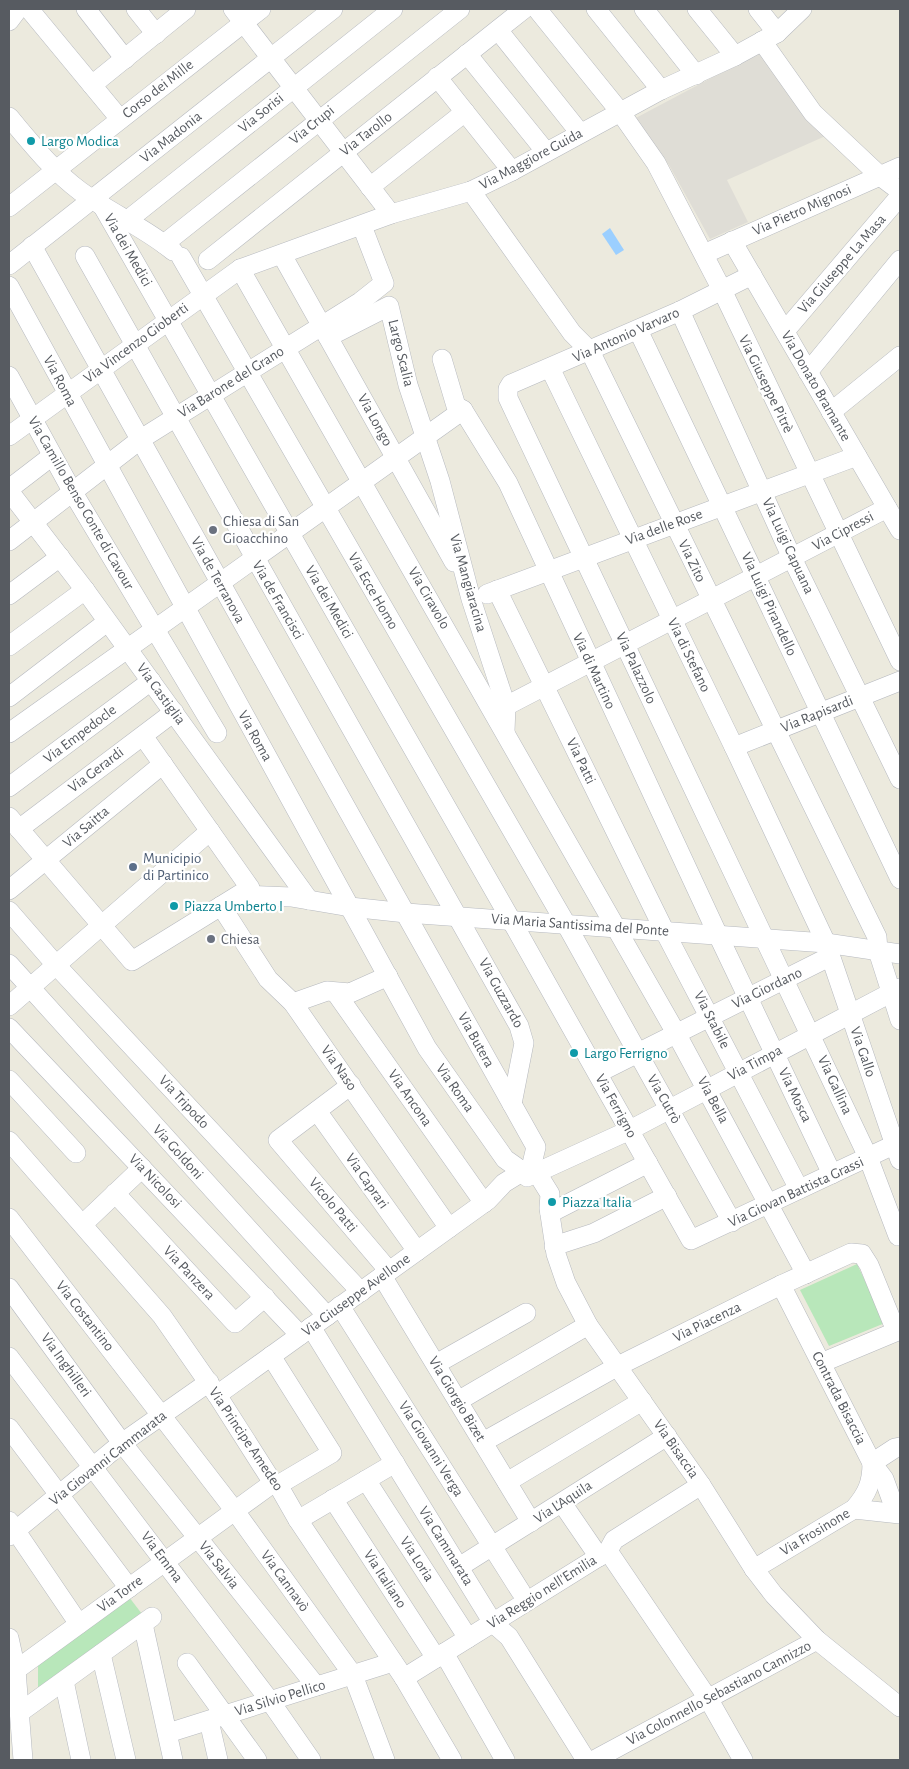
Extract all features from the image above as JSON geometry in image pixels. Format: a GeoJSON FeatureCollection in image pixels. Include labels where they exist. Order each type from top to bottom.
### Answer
{"type":"FeatureCollection","features":[{"type":"Feature","properties":{"kind":"street"},"geometry":{"type":"LineString","coordinates":[[29,9],[120,119]]}},
{"type":"Feature","properties":{"kind":"street"},"geometry":{"type":"LineString","coordinates":[[86,9],[125,59]]}},
{"type":"Feature","properties":{"kind":"street"},"geometry":{"type":"LineString","coordinates":[[136,9],[156,34]]}},
{"type":"Feature","properties":{"kind":"street"},"geometry":{"type":"LineString","coordinates":[[92,85],[186,9]]}},
{"type":"Feature","properties":{"kind":"street","name":"Corso dei Mille"},"geometry":{"type":"LineString","coordinates":[[9,207],[120,119],[238,16],[261,9]]}},
{"type":"Feature","properties":{"kind":"street","name":"Via Madonia"},"geometry":{"type":"LineString","coordinates":[[9,264],[97,202],[333,9]]}},
{"type":"Feature","properties":{"kind":"street","name":"Via Sorisi"},"geometry":{"type":"LineString","coordinates":[[129,219],[394,9]]}},
{"type":"Feature","properties":{"kind":"street","name":"Via Crupi"},"geometry":{"type":"LineString","coordinates":[[164,244],[319,119],[460,9]]}},
{"type":"Feature","properties":{"kind":"street","name":"Via Tarollo"},"geometry":{"type":"LineString","coordinates":[[208,260],[524,9]]}},
{"type":"Feature","properties":{"kind":"street","name":"Via Giuseppe Pitrè"},"geometry":{"type":"LineString","coordinates":[[537,9],[620,113],[656,163],[722,290],[900,661]]}},
{"type":"Feature","properties":{"kind":"street"},"geometry":{"type":"LineString","coordinates":[[596,9],[661,90]]}},
{"type":"Feature","properties":{"kind":"street"},"geometry":{"type":"LineString","coordinates":[[644,9],[696,75]]}},
{"type":"Feature","properties":{"kind":"street"},"geometry":{"type":"LineString","coordinates":[[698,9],[735,56]]}},
{"type":"Feature","properties":{"kind":"street"},"geometry":{"type":"LineString","coordinates":[[758,9],[769,37],[805,104],[880,176],[900,191]]}},
{"type":"Feature","properties":{"kind":"street","name":"Via Maggiore Guida"},"geometry":{"type":"LineString","coordinates":[[240,269],[391,214],[471,191],[512,171],[661,90],[735,56],[769,37],[802,9]]}},
{"type":"Feature","properties":{"kind":"street"},"geometry":{"type":"LineString","coordinates":[[238,16],[391,214]]}},
{"type":"Feature","properties":{"kind":"street"},"geometry":{"type":"LineString","coordinates":[[498,30],[580,133]]}},
{"type":"Feature","properties":{"kind":"street"},"geometry":{"type":"LineString","coordinates":[[467,54],[546,152]]}},
{"type":"Feature","properties":{"kind":"street"},"geometry":{"type":"LineString","coordinates":[[437,77],[512,171]]}},
{"type":"Feature","properties":{"kind":"street"},"geometry":{"type":"LineString","coordinates":[[370,187],[465,112]]}},
{"type":"Feature","properties":{"kind":"street"},"geometry":{"type":"LineString","coordinates":[[9,117],[55,170],[97,202],[129,219],[180,257],[223,262],[240,269]]}},
{"type":"Feature","properties":{"kind":"street","name":"Via Pietro Mignosi"},"geometry":{"type":"LineString","coordinates":[[704,254],[900,167]]}},
{"type":"Feature","properties":{"kind":"street","name":"Via Zito"},"geometry":{"type":"LineString","coordinates":[[471,191],[572,332],[590,352],[774,731],[877,937],[878,951],[895,990],[900,1020]]}},
{"type":"Feature","properties":{"kind":"street","name":"Via Giuseppe La Masa"},"geometry":{"type":"LineString","coordinates":[[785,331],[900,196]]}},
{"type":"Feature","properties":{"kind":"street","name":"Via dei Medici"},"geometry":{"type":"LineString","coordinates":[[97,202],[168,320],[512,920]]}},
{"type":"Feature","properties":{"kind":"street","name":"Via Barone del Grano"},"geometry":{"type":"LineString","coordinates":[[9,541],[141,439],[286,349],[325,332],[384,283],[362,226]]}},
{"type":"Feature","properties":{"kind":"street","name":"Via Donato Bramante"},"geometry":{"type":"LineString","coordinates":[[732,241],[900,530]]}},
{"type":"Feature","properties":{"kind":"street","name":"Via de Terranova"},"geometry":{"type":"LineString","coordinates":[[32,246],[406,913]]}},
{"type":"Feature","properties":{"kind":"street","name":"Via Longo"},"geometry":{"type":"LineString","coordinates":[[282,255],[470,592]]}},
{"type":"Feature","properties":{"kind":"street","name":"Via de Francisci"},"geometry":{"type":"LineString","coordinates":[[85,256],[254,559],[458,916]]}},
{"type":"Feature","properties":{"kind":"street","name":"Via Ecce Homo"},"geometry":{"type":"LineString","coordinates":[[180,257],[566,924]]}},
{"type":"Feature","properties":{"kind":"street"},"geometry":{"type":"LineString","coordinates":[[808,372],[900,260]]}},
{"type":"Feature","properties":{"kind":"street","name":"Via Vincenzo Gioberti"},"geometry":{"type":"LineString","coordinates":[[9,436],[240,269]]}},
{"type":"Feature","properties":{"kind":"street","name":"Via Ciravolo"},"geometry":{"type":"LineString","coordinates":[[240,269],[617,928]]}},
{"type":"Feature","properties":{"kind":"street","name":"Via Antonio Varvaro"},"geometry":{"type":"LineString","coordinates":[[508,398],[508,389],[511,384],[590,352],[680,311],[752,275]]}},
{"type":"Feature","properties":{"kind":"street","name":"Via Roma"},"geometry":{"type":"LineString","coordinates":[[9,286],[105,466],[433,1056],[505,1159],[529,1173]]}},
{"type":"Feature","properties":{"kind":"street","name":"Largo Scalia"},"geometry":{"type":"LineString","coordinates":[[325,332],[389,306],[397,347],[424,436]]}},
{"type":"Feature","properties":{"kind":"street","name":"Via Luigi Capuana"},"geometry":{"type":"LineString","coordinates":[[680,311],[792,558],[900,779]]}},
{"type":"Feature","properties":{"kind":"street","name":"Via Luigi Pirandello"},"geometry":{"type":"LineString","coordinates":[[638,330],[900,879]]}},
{"type":"Feature","properties":{"kind":"street"},"geometry":{"type":"LineString","coordinates":[[831,412],[900,356]]}},
{"type":"Feature","properties":{"kind":"street","name":"Via di Martino"},"geometry":{"type":"LineString","coordinates":[[442,359],[456,406],[463,410],[508,483],[718,935]]}},
{"type":"Feature","properties":{"kind":"street","name":"Via di Stefano"},"geometry":{"type":"LineString","coordinates":[[550,368],[734,747],[827,950]]}},
{"type":"Feature","properties":{"kind":"street","name":"Via Camillo Benso Conte di Cavour"},"geometry":{"type":"LineString","coordinates":[[9,376],[72,491],[156,628],[217,733]]}},
{"type":"Feature","properties":{"kind":"street","name":"Via Palazzolo"},"geometry":{"type":"LineString","coordinates":[[508,398],[764,939]]}},
{"type":"Feature","properties":{"kind":"street"},"geometry":{"type":"LineString","coordinates":[[9,733],[463,410]]}},
{"type":"Feature","properties":{"kind":"street","name":"Via Mangiaracina"},"geometry":{"type":"LineString","coordinates":[[424,436],[442,489],[470,592],[506,706],[505,731]]}},
{"type":"Feature","properties":{"kind":"street"},"geometry":{"type":"LineString","coordinates":[[9,490],[52,456]]}},
{"type":"Feature","properties":{"kind":"street","name":"Via delle Rose"},"geometry":{"type":"LineString","coordinates":[[470,592],[497,590],[857,456]]}},
{"type":"Feature","properties":{"kind":"street","name":"Via Castiglia"},"geometry":{"type":"LineString","coordinates":[[9,490],[174,712],[309,900]]}},
{"type":"Feature","properties":{"kind":"street","name":"Via Cipressi"},"geometry":{"type":"LineString","coordinates":[[506,706],[887,508]]}},
{"type":"Feature","properties":{"kind":"street"},"geometry":{"type":"LineString","coordinates":[[9,595],[60,557]]}},
{"type":"Feature","properties":{"kind":"street"},"geometry":{"type":"LineString","coordinates":[[9,646],[84,590]]}},
{"type":"Feature","properties":{"kind":"street","name":"Via Patti"},"geometry":{"type":"LineString","coordinates":[[497,590],[666,932]]}},
{"type":"Feature","properties":{"kind":"street"},"geometry":{"type":"LineString","coordinates":[[9,696],[107,622]]}},
{"type":"Feature","properties":{"kind":"street","name":"Via Empedocle"},"geometry":{"type":"LineString","coordinates":[[9,787],[151,681]]}},
{"type":"Feature","properties":{"kind":"street","name":"Via Rapisardi"},"geometry":{"type":"LineString","coordinates":[[734,747],[900,681]]}},
{"type":"Feature","properties":{"kind":"street","name":"Via Gerardi"},"geometry":{"type":"LineString","coordinates":[[14,823],[143,736],[174,712]]}},
{"type":"Feature","properties":{"kind":"street"},"geometry":{"type":"LineString","coordinates":[[14,823],[97,925],[132,961],[250,893],[143,736]]}},
{"type":"Feature","properties":{"kind":"street","name":"Via Saitta"},"geometry":{"type":"LineString","coordinates":[[9,890],[162,764]]}},
{"type":"Feature","properties":{"kind":"street"},"geometry":{"type":"LineString","coordinates":[[9,1006],[56,965],[97,925],[208,829]]}},
{"type":"Feature","properties":{"kind":"street","name":"Via Maria Santissima del Ponte"},"geometry":{"type":"LineString","coordinates":[[250,893],[291,896],[350,907],[406,913],[718,935],[764,939],[827,950],[878,951],[900,954]]}},
{"type":"Feature","properties":{"kind":"street","name":"Via Naso"},"geometry":{"type":"LineString","coordinates":[[223,908],[268,979],[293,1003],[352,1085],[449,1228]]}},
{"type":"Feature","properties":{"kind":"street","name":"Via Tripodo"},"geometry":{"type":"LineString","coordinates":[[9,911],[56,965],[361,1292]]}},
{"type":"Feature","properties":{"kind":"street","name":"Via Butera"},"geometry":{"type":"LineString","coordinates":[[406,913],[536,1147],[529,1173]]}},
{"type":"Feature","properties":{"kind":"street","name":"Via Guzzardo"},"geometry":{"type":"LineString","coordinates":[[458,916],[523,1034],[524,1042],[512,1104]]}},
{"type":"Feature","properties":{"kind":"street","name":"Via Ferrigno"},"geometry":{"type":"LineString","coordinates":[[512,920],[692,1240]]}},
{"type":"Feature","properties":{"kind":"street","name":"Via Cutrò"},"geometry":{"type":"LineString","coordinates":[[566,924],[732,1222]]}},
{"type":"Feature","properties":{"kind":"street","name":"Via Bella"},"geometry":{"type":"LineString","coordinates":[[617,928],[707,1088],[806,1274]]}},
{"type":"Feature","properties":{"kind":"street","name":"Via Stabile"},"geometry":{"type":"LineString","coordinates":[[666,932],[799,1189]]}},
{"type":"Feature","properties":{"kind":"street","name":"Via Mosca"},"geometry":{"type":"LineString","coordinates":[[718,935],[832,1174]]}},
{"type":"Feature","properties":{"kind":"street","name":"Via Gallina"},"geometry":{"type":"LineString","coordinates":[[764,939],[811,1034],[868,1157],[899,1235]]}},
{"type":"Feature","properties":{"kind":"street","name":"Via Giordano"},"geometry":{"type":"LineString","coordinates":[[598,1073],[784,979],[827,950]]}},
{"type":"Feature","properties":{"kind":"street","name":"Via Gallo"},"geometry":{"type":"LineString","coordinates":[[827,950],[899,1149]]}},
{"type":"Feature","properties":{"kind":"street","name":"Via Goldoni"},"geometry":{"type":"LineString","coordinates":[[9,964],[29,988],[334,1311]]}},
{"type":"Feature","properties":{"kind":"street"},"geometry":{"type":"LineString","coordinates":[[293,1003],[327,992],[350,993],[388,976]]}},
{"type":"Feature","properties":{"kind":"street","name":"Via Timpa"},"geometry":{"type":"LineString","coordinates":[[529,1173],[555,1165],[630,1130],[895,990]]}},
{"type":"Feature","properties":{"kind":"street","name":"Via Ancona"},"geometry":{"type":"LineString","coordinates":[[336,993],[489,1198]]}},
{"type":"Feature","properties":{"kind":"street","name":"Via Nicolosi"},"geometry":{"type":"LineString","coordinates":[[9,1028],[265,1297],[306,1331]]}},
{"type":"Feature","properties":{"kind":"street"},"geometry":{"type":"LineString","coordinates":[[9,1080],[76,1153]]}},
{"type":"Feature","properties":{"kind":"street"},"geometry":{"type":"LineString","coordinates":[[317,1111],[352,1085]]}},
{"type":"Feature","properties":{"kind":"street","name":"Vicolo Patti"},"geometry":{"type":"LineString","coordinates":[[317,1111],[278,1140],[386,1273]]}},
{"type":"Feature","properties":{"kind":"street","name":"Via Caprari"},"geometry":{"type":"LineString","coordinates":[[317,1111],[417,1251]]}},
{"type":"Feature","properties":{"kind":"street","name":"Via Principe Amedeo"},"geometry":{"type":"LineString","coordinates":[[9,1141],[162,1316],[213,1388],[298,1520],[404,1678],[452,1760]]}},
{"type":"Feature","properties":{"kind":"street","name":"Via Giovan Battista Grassi"},"geometry":{"type":"LineString","coordinates":[[692,1240],[868,1157],[899,1149]]}},
{"type":"Feature","properties":{"kind":"street"},"geometry":{"type":"LineString","coordinates":[[529,1173],[550,1194],[550,1210],[576,1200],[648,1163]]}},
{"type":"Feature","properties":{"kind":"street"},"geometry":{"type":"LineString","coordinates":[[83,1224],[142,1168]]}},
{"type":"Feature","properties":{"kind":"street","name":"Via Giuseppe Avellone"},"geometry":{"type":"LineString","coordinates":[[213,1388],[271,1356],[449,1228],[489,1198],[504,1183],[529,1173]]}},
{"type":"Feature","properties":{"kind":"street","name":"Via Panzera"},"geometry":{"type":"LineString","coordinates":[[115,1194],[236,1323],[265,1297]]}},
{"type":"Feature","properties":{"kind":"street"},"geometry":{"type":"LineString","coordinates":[[554,1246],[594,1233],[667,1196]]}},
{"type":"Feature","properties":{"kind":"street","name":"Via Bisaccia"},"geometry":{"type":"LineString","coordinates":[[550,1210],[554,1246],[566,1283],[588,1325],[701,1485],[754,1569],[774,1595],[817,1640],[900,1707]]}},
{"type":"Feature","properties":{"kind":"street","name":"Via Costantino"},"geometry":{"type":"LineString","coordinates":[[9,1218],[162,1414]]}},
{"type":"Feature","properties":{"kind":"street","name":"Via Piacenza"},"geometry":{"type":"LineString","coordinates":[[483,1442],[618,1366],[781,1285],[851,1253],[862,1254],[869,1265],[898,1330]]}},
{"type":"Feature","properties":{"kind":"street","name":"Via Giorgio Bizet"},"geometry":{"type":"LineString","coordinates":[[386,1273],[436,1364],[531,1522]]}},
{"type":"Feature","properties":{"kind":"street","name":"Contrada Bisaccia"},"geometry":{"type":"LineString","coordinates":[[781,1285],[872,1463],[884,1478],[898,1513],[854,1509]]}},
{"type":"Feature","properties":{"kind":"street","name":"Via Inghilleri"},"geometry":{"type":"LineString","coordinates":[[9,1288],[122,1443]]}},
{"type":"Feature","properties":{"kind":"street","name":"Via Giovanni Verga"},"geometry":{"type":"LineString","coordinates":[[334,1311],[493,1546],[521,1592]]}},
{"type":"Feature","properties":{"kind":"street"},"geometry":{"type":"LineString","coordinates":[[436,1364],[526,1313]]}},
{"type":"Feature","properties":{"kind":"street"},"geometry":{"type":"LineString","coordinates":[[458,1401],[588,1325]]}},
{"type":"Feature","properties":{"kind":"street"},"geometry":{"type":"LineString","coordinates":[[822,1363],[898,1330]]}},
{"type":"Feature","properties":{"kind":"street","name":"Via Cammarata"},"geometry":{"type":"LineString","coordinates":[[306,1331],[395,1463],[493,1623],[509,1638],[586,1760]]}},
{"type":"Feature","properties":{"kind":"street","name":"Via Emma"},"geometry":{"type":"LineString","coordinates":[[9,1356],[270,1701],[311,1760]]}},
{"type":"Feature","properties":{"kind":"street","name":"Via Torre"},"geometry":{"type":"LineString","coordinates":[[16,1670],[235,1511],[276,1484],[332,1453],[271,1356]]}},
{"type":"Feature","properties":{"kind":"street","name":"Via Giovanni Cammarata"},"geometry":{"type":"LineString","coordinates":[[11,1529],[60,1494],[122,1443],[162,1414],[213,1388]]}},
{"type":"Feature","properties":{"kind":"street"},"geometry":{"type":"LineString","coordinates":[[507,1482],[642,1401]]}},
{"type":"Feature","properties":{"kind":"street","name":"Via Cannavò"},"geometry":{"type":"LineString","coordinates":[[162,1414],[235,1511],[353,1675],[385,1760]]}},
{"type":"Feature","properties":{"kind":"street"},"geometry":{"type":"LineString","coordinates":[[9,1428],[129,1588]]}},
{"type":"Feature","properties":{"kind":"street","name":"Via L'Aquila"},"geometry":{"type":"LineString","coordinates":[[459,1567],[667,1436]]}},
{"type":"Feature","properties":{"kind":"street","name":"Via Salvia"},"geometry":{"type":"LineString","coordinates":[[122,1443],[316,1686]]}},
{"type":"Feature","properties":{"kind":"street"},"geometry":{"type":"LineString","coordinates":[[872,1463],[895,1448],[900,1447]]}},
{"type":"Feature","properties":{"kind":"street"},"geometry":{"type":"LineString","coordinates":[[298,1520],[395,1463]]}},
{"type":"Feature","properties":{"kind":"street","name":"Via Frosinone"},"geometry":{"type":"LineString","coordinates":[[754,1569],[854,1509],[866,1495],[872,1478],[872,1463]]}},
{"type":"Feature","properties":{"kind":"street","name":"Via Loria"},"geometry":{"type":"LineString","coordinates":[[366,1480],[468,1638]]}},
{"type":"Feature","properties":{"kind":"street","name":"Via Reggio nell'Emilia"},"geometry":{"type":"LineString","coordinates":[[404,1678],[603,1554],[614,1540],[701,1485]]}},
{"type":"Feature","properties":{"kind":"street","name":"Via Italiano"},"geometry":{"type":"LineString","coordinates":[[333,1499],[440,1656],[505,1760]]}},
{"type":"Feature","properties":{"kind":"street"},"geometry":{"type":"LineString","coordinates":[[562,1503],[603,1554],[708,1700],[743,1760]]}},
{"type":"Feature","properties":{"kind":"street"},"geometry":{"type":"LineString","coordinates":[[11,1529],[79,1624]]}},
{"type":"Feature","properties":{"kind":"street"},"geometry":{"type":"LineString","coordinates":[[19,1713],[148,1620],[173,1760]]}},
{"type":"Feature","properties":{"kind":"street"},"geometry":{"type":"LineString","coordinates":[[9,1638],[16,1670],[19,1713],[14,1738],[23,1760]]}},
{"type":"Feature","properties":{"kind":"street","name":"Via Colonnello Sebastiano Cannizzo"},"geometry":{"type":"LineString","coordinates":[[594,1760],[817,1640]]}},
{"type":"Feature","properties":{"kind":"street"},"geometry":{"type":"LineString","coordinates":[[101,1654],[126,1760]]}},
{"type":"Feature","properties":{"kind":"street","name":"Via Silvio Pellico"},"geometry":{"type":"LineString","coordinates":[[168,1733],[393,1662]]}},
{"type":"Feature","properties":{"kind":"street"},"geometry":{"type":"LineString","coordinates":[[187,1663],[217,1718],[258,1760]]}},
{"type":"Feature","properties":{"kind":"street"},"geometry":{"type":"LineString","coordinates":[[64,1680],[81,1760]]}},
{"type":"Feature","properties":{"kind":"street"},"geometry":{"type":"LineString","coordinates":[[217,1718],[218,1760]]}},
{"type":"Feature","properties":{"kind":"shaded area"},"geometry":{"type":"Polygon","coordinates":[[[764,50],[830,134],[727,180],[748,222],[710,239],[669,165],[632,120],[764,50]]]}},
{"type":"Feature","properties":{"kind":"green space"},"geometry":{"type":"Polygon","coordinates":[[[857,1264],[885,1323],[829,1346],[800,1290],[857,1264]]]}},
{"type":"Feature","properties":{"kind":"green space"},"geometry":{"type":"Polygon","coordinates":[[[129,1597],[142,1614],[38,1688],[38,1661],[129,1597]]]}},
{"type":"Feature","properties":{"kind":"water"},"geometry":{"type":"Polygon","coordinates":[[[610,228],[624,250],[616,255],[602,234],[610,228]]]}},
{"type":"Feature","properties":{"kind":"place","name":"Largo Modica"},"geometry":{"type":"Point","coordinates":[31,141]}},
{"type":"Feature","properties":{"kind":"place","name":"Chiesa di San Gioacchino"},"geometry":{"type":"Point","coordinates":[213,530]}},
{"type":"Feature","properties":{"kind":"place","name":"Municipio di Partinico"},"geometry":{"type":"Point","coordinates":[133,867]}},
{"type":"Feature","properties":{"kind":"place","name":"Piazza Umberto I"},"geometry":{"type":"Point","coordinates":[174,906]}},
{"type":"Feature","properties":{"kind":"place","name":"Chiesa"},"geometry":{"type":"Point","coordinates":[211,939]}},
{"type":"Feature","properties":{"kind":"place","name":"Largo Ferrigno"},"geometry":{"type":"Point","coordinates":[574,1053]}},
{"type":"Feature","properties":{"kind":"place","name":"Piazza Italia"},"geometry":{"type":"Point","coordinates":[552,1202]}}]}
